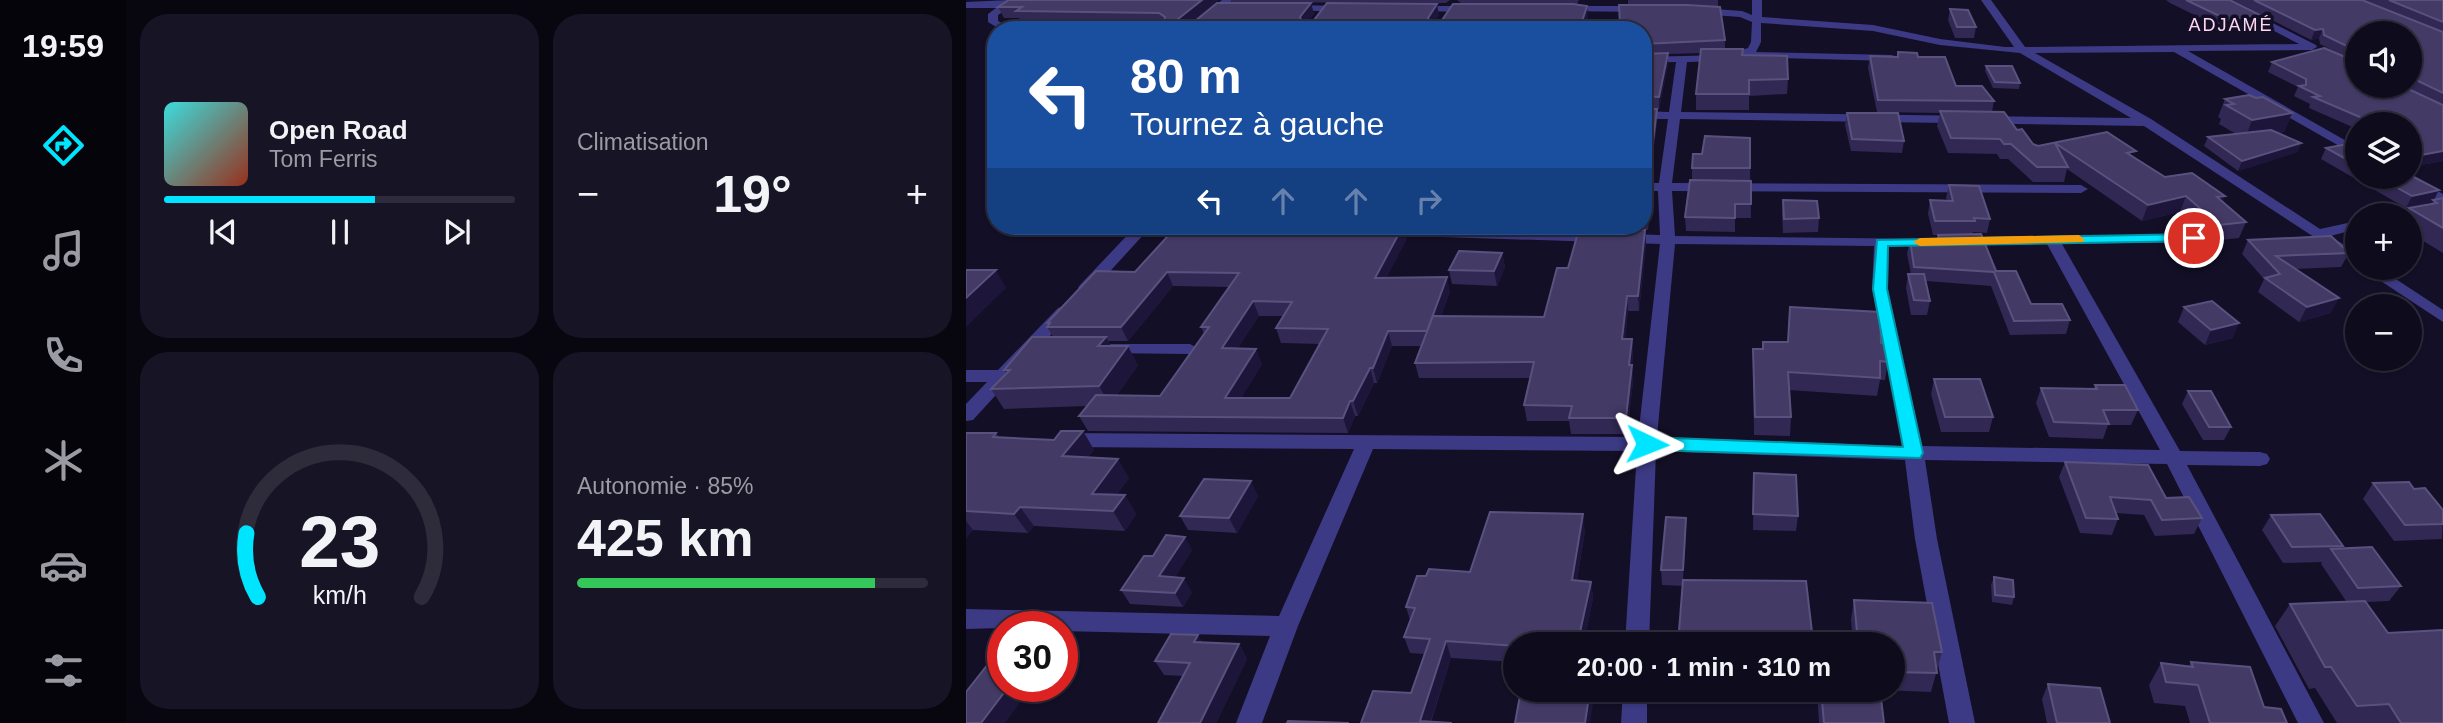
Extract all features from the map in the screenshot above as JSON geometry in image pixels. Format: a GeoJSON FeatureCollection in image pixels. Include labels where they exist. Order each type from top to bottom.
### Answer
{"type":"FeatureCollection","features":[{"type":"Feature","properties":{"kind":"street"},"geometry":{"type":"LineString","coordinates":[[1741,55],[1752,50],[1756,42],[1757,0]]}},
{"type":"Feature","properties":{"kind":"street"},"geometry":{"type":"LineString","coordinates":[[1986,0],[2022,50],[2147,122],[2345,252]]}},
{"type":"Feature","properties":{"kind":"street"},"geometry":{"type":"LineString","coordinates":[[2220,0],[2323,52]]}},
{"type":"Feature","properties":{"kind":"street"},"geometry":{"type":"LineString","coordinates":[[966,5],[1012,3]]}},
{"type":"Feature","properties":{"kind":"street"},"geometry":{"type":"LineString","coordinates":[[993,21],[993,14],[1012,3]]}},
{"type":"Feature","properties":{"kind":"street"},"geometry":{"type":"LineString","coordinates":[[1201,21],[1218,8],[1230,4]]}},
{"type":"Feature","properties":{"kind":"street"},"geometry":{"type":"LineString","coordinates":[[1553,9],[1617,4],[1651,9]]}},
{"type":"Feature","properties":{"kind":"street"},"geometry":{"type":"LineString","coordinates":[[1408,9],[1453,5],[1489,9]]}},
{"type":"Feature","properties":{"kind":"street"},"geometry":{"type":"LineString","coordinates":[[1444,20],[1453,5]]}},
{"type":"Feature","properties":{"kind":"street"},"geometry":{"type":"LineString","coordinates":[[1272,8],[1353,9]]}},
{"type":"Feature","properties":{"kind":"street"},"geometry":{"type":"LineString","coordinates":[[1318,19],[1326,8]]}},
{"type":"Feature","properties":{"kind":"street"},"geometry":{"type":"LineString","coordinates":[[1687,10],[1742,14],[1756,20],[1873,28],[1975,47],[2022,50],[2312,47]]}},
{"type":"Feature","properties":{"kind":"street"},"geometry":{"type":"LineString","coordinates":[[2178,50],[2345,145]]}},
{"type":"Feature","properties":{"kind":"street"},"geometry":{"type":"LineString","coordinates":[[1652,60],[1741,55],[1908,59]]}},
{"type":"Feature","properties":{"kind":"street"},"geometry":{"type":"LineString","coordinates":[[1638,632],[1647,444],[1668,240],[1665,187],[1682,60]]}},
{"type":"Feature","properties":{"kind":"street"},"geometry":{"type":"LineString","coordinates":[[1652,115],[2147,122]]}},
{"type":"Feature","properties":{"kind":"street"},"geometry":{"type":"LineString","coordinates":[[1652,187],[2081,188]]}},
{"type":"Feature","properties":{"kind":"street"},"geometry":{"type":"LineString","coordinates":[[2422,188],[2443,200]]}},
{"type":"Feature","properties":{"kind":"street"},"geometry":{"type":"LineString","coordinates":[[2317,234],[2345,228]]}},
{"type":"Feature","properties":{"kind":"street"},"geometry":{"type":"LineString","coordinates":[[966,415],[1135,235]]}},
{"type":"Feature","properties":{"kind":"street"},"geometry":{"type":"LineString","coordinates":[[1498,235],[1882,242],[2194,238]]}},
{"type":"Feature","properties":{"kind":"street"},"geometry":{"type":"LineString","coordinates":[[2052,240],[2174,458],[2311,723]]}},
{"type":"Feature","properties":{"kind":"street"},"geometry":{"type":"LineString","coordinates":[[1882,242],[1880,289],[1914,453],[1926,539],[1962,723]]}},
{"type":"Feature","properties":{"kind":"street"},"geometry":{"type":"LineString","coordinates":[[2387,280],[2443,317]]}},
{"type":"Feature","properties":{"kind":"street"},"geometry":{"type":"LineString","coordinates":[[1028,349],[1055,349]]}},
{"type":"Feature","properties":{"kind":"street"},"geometry":{"type":"LineString","coordinates":[[1096,349],[1190,349]]}},
{"type":"Feature","properties":{"kind":"street"},"geometry":{"type":"LineString","coordinates":[[966,376],[1000,376]]}},
{"type":"Feature","properties":{"kind":"street"},"geometry":{"type":"LineString","coordinates":[[1048,440],[1647,444],[1914,453],[2260,459]]}},
{"type":"Feature","properties":{"kind":"street"},"geometry":{"type":"LineString","coordinates":[[1249,723],[1286,626],[1366,443]]}},
{"type":"Feature","properties":{"kind":"street"},"geometry":{"type":"LineString","coordinates":[[966,620],[1286,626]]}},
{"type":"Feature","properties":{"kind":"street"},"geometry":{"type":"LineString","coordinates":[[1634,723],[1635,702]]}},
{"type":"Feature","properties":{"kind":"building"},"geometry":{"type":"Polygon","coordinates":[[[1009,0],[1202,0],[1178,19],[1180,21],[1164,21],[1165,17],[1159,13],[1016,11],[1022,7],[998,7],[1009,0]]]}},
{"type":"Feature","properties":{"kind":"building"},"geometry":{"type":"Polygon","coordinates":[[[2186,0],[2230,0],[2260,15],[2228,20],[2186,0]]]}},
{"type":"Feature","properties":{"kind":"building"},"geometry":{"type":"Polygon","coordinates":[[[2254,0],[2362,0],[2415,21],[2345,21],[2345,45],[2324,35],[2323,29],[2315,30],[2254,0]]]}},
{"type":"Feature","properties":{"kind":"building"},"geometry":{"type":"Polygon","coordinates":[[[2389,0],[2443,0],[2443,22],[2389,0]]]}},
{"type":"Feature","properties":{"kind":"building"},"geometry":{"type":"Polygon","coordinates":[[[1217,3],[1311,3],[1300,17],[1302,21],[1195,21],[1217,3]]]}},
{"type":"Feature","properties":{"kind":"building"},"geometry":{"type":"Polygon","coordinates":[[[1327,3],[1437,4],[1428,18],[1430,21],[1308,21],[1314,20],[1327,3]]]}},
{"type":"Feature","properties":{"kind":"building"},"geometry":{"type":"Polygon","coordinates":[[[1453,4],[1587,6],[1582,21],[1436,21],[1442,20],[1453,4]]]}},
{"type":"Feature","properties":{"kind":"building"},"geometry":{"type":"Polygon","coordinates":[[[1619,5],[1720,7],[1725,40],[1652,44],[1652,21],[1620,21],[1619,5]]]}},
{"type":"Feature","properties":{"kind":"building"},"geometry":{"type":"Polygon","coordinates":[[[1950,9],[1968,10],[1976,27],[1957,27],[1950,9]]]}},
{"type":"Feature","properties":{"kind":"building"},"geometry":{"type":"Polygon","coordinates":[[[2422,24],[2443,32],[2443,93],[2422,83],[2422,24]]]}},
{"type":"Feature","properties":{"kind":"building"},"geometry":{"type":"Polygon","coordinates":[[[2324,48],[2345,57],[2345,98],[2422,98],[2422,95],[2443,105],[2443,151],[2422,155],[2422,112],[2348,112],[2313,97],[2320,96],[2299,86],[2306,85],[2306,79],[2272,62],[2324,48]]]}},
{"type":"Feature","properties":{"kind":"building"},"geometry":{"type":"Polygon","coordinates":[[[1701,49],[1743,49],[1742,55],[1787,56],[1788,79],[1749,80],[1749,94],[1696,94],[1701,49]]]}},
{"type":"Feature","properties":{"kind":"building"},"geometry":{"type":"Polygon","coordinates":[[[1898,52],[1917,53],[1918,57],[1945,57],[1956,86],[1982,86],[1994,101],[1878,100],[1870,56],[1898,57],[1898,52]]]}},
{"type":"Feature","properties":{"kind":"building"},"geometry":{"type":"Polygon","coordinates":[[[1668,53],[1659,97],[1652,97],[1652,54],[1668,53]]]}},
{"type":"Feature","properties":{"kind":"building"},"geometry":{"type":"Polygon","coordinates":[[[1986,66],[2012,66],[2020,83],[1995,82],[1986,66]]]}},
{"type":"Feature","properties":{"kind":"building"},"geometry":{"type":"Polygon","coordinates":[[[2249,95],[2263,97],[2292,113],[2252,120],[2226,105],[2234,104],[2225,99],[2249,95]]]}},
{"type":"Feature","properties":{"kind":"building"},"geometry":{"type":"Polygon","coordinates":[[[1652,109],[1657,109],[1652,150],[1652,109]]]}},
{"type":"Feature","properties":{"kind":"building"},"geometry":{"type":"Polygon","coordinates":[[[1940,111],[2004,112],[2017,130],[2022,129],[2033,144],[2038,146],[2107,132],[2136,151],[2127,153],[2165,177],[2192,173],[2225,196],[2217,197],[2246,222],[2219,225],[2186,196],[2148,205],[2055,143],[2068,167],[2037,167],[2011,144],[2004,144],[2000,139],[1951,138],[1940,111]]]}},
{"type":"Feature","properties":{"kind":"building"},"geometry":{"type":"Polygon","coordinates":[[[1847,113],[1898,113],[1904,141],[1852,139],[1847,113]]]}},
{"type":"Feature","properties":{"kind":"building"},"geometry":{"type":"Polygon","coordinates":[[[2271,130],[2301,143],[2242,161],[2208,137],[2271,130]]]}},
{"type":"Feature","properties":{"kind":"building"},"geometry":{"type":"Polygon","coordinates":[[[1705,136],[1750,138],[1750,168],[1692,168],[1693,154],[1702,154],[1705,136]]]}},
{"type":"Feature","properties":{"kind":"building"},"geometry":{"type":"Polygon","coordinates":[[[2345,144],[2345,158],[2326,148],[2345,144]]]}},
{"type":"Feature","properties":{"kind":"building"},"geometry":{"type":"Polygon","coordinates":[[[1690,180],[1751,181],[1751,204],[1735,204],[1735,218],[1685,217],[1690,180]]]}},
{"type":"Feature","properties":{"kind":"building"},"geometry":{"type":"Polygon","coordinates":[[[2422,181],[2439,190],[2412,196],[2399,189],[2422,189],[2422,181]]]}},
{"type":"Feature","properties":{"kind":"building"},"geometry":{"type":"Polygon","coordinates":[[[1949,185],[1979,186],[1990,219],[1935,221],[1930,200],[1953,201],[1949,185]]]}},
{"type":"Feature","properties":{"kind":"building"},"geometry":{"type":"Polygon","coordinates":[[[2443,198],[2443,228],[2422,216],[2422,206],[2437,203],[2433,200],[2443,198]]]}},
{"type":"Feature","properties":{"kind":"building"},"geometry":{"type":"Polygon","coordinates":[[[1783,200],[1817,201],[1819,218],[1784,219],[1783,200]]]}},
{"type":"Feature","properties":{"kind":"building"},"geometry":{"type":"Polygon","coordinates":[[[1981,234],[1996,271],[2016,271],[2031,304],[2062,304],[2070,320],[2014,321],[1994,272],[1914,267],[1910,240],[1940,241],[1938,235],[1981,234]]]}},
{"type":"Feature","properties":{"kind":"building"},"geometry":{"type":"Polygon","coordinates":[[[1169,235],[1398,235],[1375,278],[1447,277],[1427,331],[1388,331],[1373,368],[1370,368],[1353,401],[1350,401],[1343,418],[1079,416],[1096,395],[1160,396],[1209,327],[1201,327],[1239,273],[1167,272],[1121,327],[1047,327],[1050,323],[1047,323],[1096,271],[1135,272],[1169,235]],[[1253,301],[1222,348],[1256,349],[1225,398],[1290,398],[1328,329],[1276,328],[1292,302],[1253,301]]]}},
{"type":"Feature","properties":{"kind":"building"},"geometry":{"type":"Polygon","coordinates":[[[1577,235],[1644,235],[1638,296],[1627,296],[1622,339],[1632,339],[1626,418],[1569,418],[1572,406],[1524,405],[1534,362],[1415,363],[1433,316],[1544,317],[1557,268],[1568,268],[1577,235]]]}},
{"type":"Feature","properties":{"kind":"building"},"geometry":{"type":"Polygon","coordinates":[[[2331,236],[2345,249],[2345,253],[2276,256],[2339,298],[2307,307],[2265,278],[2280,274],[2248,240],[2331,236]]]}},
{"type":"Feature","properties":{"kind":"building"},"geometry":{"type":"Polygon","coordinates":[[[1459,251],[1502,253],[1494,271],[1449,270],[1459,251]]]}},
{"type":"Feature","properties":{"kind":"building"},"geometry":{"type":"Polygon","coordinates":[[[966,270],[996,270],[966,298],[966,270]]]}},
{"type":"Feature","properties":{"kind":"building"},"geometry":{"type":"Polygon","coordinates":[[[1908,274],[1924,274],[1930,301],[1914,300],[1908,274]]]}},
{"type":"Feature","properties":{"kind":"building"},"geometry":{"type":"Polygon","coordinates":[[[2212,301],[2239,323],[2211,330],[2184,307],[2212,301]]]}},
{"type":"Feature","properties":{"kind":"building"},"geometry":{"type":"Polygon","coordinates":[[[1790,307],[1880,312],[1881,343],[1887,344],[1888,362],[1880,361],[1880,378],[1788,372],[1791,417],[1755,417],[1753,349],[1763,349],[1763,342],[1788,342],[1790,307]]]}},
{"type":"Feature","properties":{"kind":"building"},"geometry":{"type":"Polygon","coordinates":[[[1032,337],[1106,337],[1098,346],[1128,346],[1099,386],[991,389],[1010,370],[1004,370],[1032,337]]]}},
{"type":"Feature","properties":{"kind":"building"},"geometry":{"type":"Polygon","coordinates":[[[1934,379],[1980,379],[1993,417],[1945,417],[1934,379]]]}},
{"type":"Feature","properties":{"kind":"building"},"geometry":{"type":"Polygon","coordinates":[[[2095,385],[2125,385],[2138,410],[2103,410],[2109,424],[2054,422],[2041,388],[2097,389],[2095,385]]]}},
{"type":"Feature","properties":{"kind":"building"},"geometry":{"type":"Polygon","coordinates":[[[2188,391],[2211,391],[2231,427],[2209,427],[2188,391]]]}},
{"type":"Feature","properties":{"kind":"building"},"geometry":{"type":"Polygon","coordinates":[[[1061,431],[1083,431],[1062,456],[1118,459],[1092,494],[1125,495],[1113,511],[1020,507],[1014,514],[966,511],[966,433],[996,433],[993,437],[1054,440],[1061,431]]]}},
{"type":"Feature","properties":{"kind":"building"},"geometry":{"type":"Polygon","coordinates":[[[2065,462],[2148,465],[2166,498],[2189,497],[2202,518],[2162,520],[2151,500],[2110,497],[2118,519],[2086,518],[2065,462]]]}},
{"type":"Feature","properties":{"kind":"building"},"geometry":{"type":"Polygon","coordinates":[[[1754,473],[1796,475],[1798,516],[1753,514],[1754,473]]]}},
{"type":"Feature","properties":{"kind":"building"},"geometry":{"type":"Polygon","coordinates":[[[1204,479],[1251,481],[1229,518],[1180,516],[1204,479]]]}},
{"type":"Feature","properties":{"kind":"building"},"geometry":{"type":"Polygon","coordinates":[[[2409,482],[2414,489],[2425,488],[2443,510],[2443,524],[2405,525],[2373,483],[2409,482]]]}},
{"type":"Feature","properties":{"kind":"building"},"geometry":{"type":"Polygon","coordinates":[[[1490,512],[1583,514],[1572,580],[1591,582],[1580,632],[1503,632],[1503,645],[1446,641],[1420,721],[1452,723],[1361,723],[1373,691],[1411,693],[1430,639],[1404,637],[1415,608],[1406,607],[1417,576],[1426,576],[1429,569],[1470,572],[1490,512]]]}},
{"type":"Feature","properties":{"kind":"building"},"geometry":{"type":"Polygon","coordinates":[[[2320,514],[2343,546],[2292,547],[2271,515],[2320,514]]]}},
{"type":"Feature","properties":{"kind":"building"},"geometry":{"type":"Polygon","coordinates":[[[1666,517],[1686,518],[1683,570],[1661,570],[1666,517]]]}},
{"type":"Feature","properties":{"kind":"building"},"geometry":{"type":"Polygon","coordinates":[[[1166,535],[1185,537],[1159,576],[1184,578],[1175,593],[1121,590],[1144,556],[1153,556],[1166,535]]]}},
{"type":"Feature","properties":{"kind":"building"},"geometry":{"type":"Polygon","coordinates":[[[2372,547],[2401,586],[2358,588],[2331,549],[2372,547]]]}},
{"type":"Feature","properties":{"kind":"building"},"geometry":{"type":"Polygon","coordinates":[[[1994,577],[2013,580],[2014,597],[1995,595],[1994,577]]]}},
{"type":"Feature","properties":{"kind":"building"},"geometry":{"type":"Polygon","coordinates":[[[1683,580],[1806,581],[1812,632],[1679,632],[1683,580]]]}},
{"type":"Feature","properties":{"kind":"building"},"geometry":{"type":"Polygon","coordinates":[[[1854,600],[1932,603],[1942,652],[1934,652],[1937,673],[1905,672],[1905,632],[1857,632],[1854,600]]]}},
{"type":"Feature","properties":{"kind":"building"},"geometry":{"type":"Polygon","coordinates":[[[2365,601],[2388,633],[2443,630],[2443,723],[2401,723],[2389,704],[2357,706],[2331,667],[2325,667],[2290,604],[2365,601]]]}},
{"type":"Feature","properties":{"kind":"building"},"geometry":{"type":"Polygon","coordinates":[[[1171,634],[1198,635],[1194,642],[1239,644],[1200,723],[1158,723],[1190,663],[1155,661],[1171,634]]]}},
{"type":"Feature","properties":{"kind":"building"},"geometry":{"type":"Polygon","coordinates":[[[2191,662],[2250,667],[2264,707],[2281,709],[2287,723],[2210,723],[2198,685],[2166,682],[2161,663],[2193,667],[2191,662]]]}},
{"type":"Feature","properties":{"kind":"building"},"geometry":{"type":"Polygon","coordinates":[[[987,665],[987,702],[997,702],[981,723],[966,723],[966,692],[987,665]]]}},
{"type":"Feature","properties":{"kind":"building"},"geometry":{"type":"Polygon","coordinates":[[[2048,684],[2100,688],[2110,723],[2057,723],[2048,684]]]}},
{"type":"Feature","properties":{"kind":"building"},"geometry":{"type":"Polygon","coordinates":[[[1519,702],[1588,702],[1585,723],[1515,723],[1519,702]]]}},
{"type":"Feature","properties":{"kind":"building"},"geometry":{"type":"Polygon","coordinates":[[[1822,702],[1881,702],[1884,723],[1824,723],[1822,702]]]}},
{"type":"Feature","properties":{"kind":"building"},"geometry":{"type":"Polygon","coordinates":[[[1288,721],[1349,723],[1287,723],[1288,721]]]}},
{"type":"Feature","properties":{"kind":"slow traffic"},"geometry":{"type":"LineString","coordinates":[[1920,242],[2079,240]]}},
{"type":"Feature","properties":{"kind":"district","name":"ADJAMÉ"},"geometry":{"type":"Point","coordinates":[2231,25]}},
{"type":"Feature","properties":{"kind":"route"},"geometry":{"type":"LineString","coordinates":[[1647,444],[1914,453],[1880,289],[1882,242],[2194,238]]}}]}
